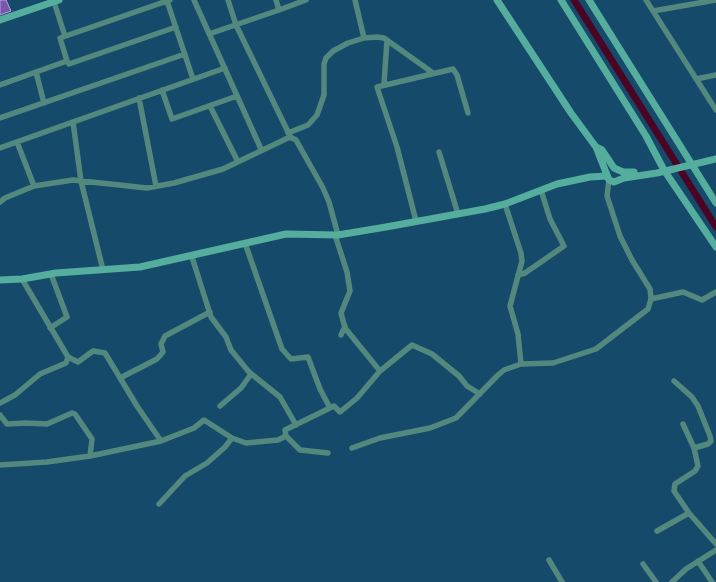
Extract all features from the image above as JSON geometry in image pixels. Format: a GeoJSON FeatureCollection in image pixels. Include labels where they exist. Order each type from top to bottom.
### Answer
{"type":"FeatureCollection","features":[{"type":"Feature","properties":{"kind":"street"},"geometry":{"type":"LineString","coordinates":[[176,27],[69,64],[60,38],[169,0],[176,27],[194,79]]}},
{"type":"Feature","properties":{"kind":"street"},"geometry":{"type":"LineString","coordinates":[[194,0],[261,149]]}},
{"type":"Feature","properties":{"kind":"street"},"geometry":{"type":"LineString","coordinates":[[228,0],[236,25],[289,135],[296,140],[322,188],[347,272],[350,291],[341,313],[345,326],[352,338],[380,371]]}},
{"type":"Feature","properties":{"kind":"street"},"geometry":{"type":"LineString","coordinates":[[276,0],[279,10]]}},
{"type":"Feature","properties":{"kind":"street"},"geometry":{"type":"LineString","coordinates":[[209,34],[306,0]]}},
{"type":"Feature","properties":{"kind":"street"},"geometry":{"type":"LineString","coordinates":[[355,0],[364,38]]}},
{"type":"Feature","properties":{"kind":"street"},"geometry":{"type":"LineString","coordinates":[[497,0],[571,113],[596,147],[607,176],[614,182],[667,169],[716,160]]}},
{"type":"Feature","properties":{"kind":"street"},"geometry":{"type":"LineString","coordinates":[[561,0],[716,247]]}},
{"type":"Feature","properties":{"kind":"street"},"geometry":{"type":"LineString","coordinates":[[589,0],[688,165],[716,203]]}},
{"type":"Feature","properties":{"kind":"street"},"geometry":{"type":"LineString","coordinates":[[646,0],[716,110]]}},
{"type":"Feature","properties":{"kind":"street"},"geometry":{"type":"LineString","coordinates":[[653,11],[716,0]]}},
{"type":"Feature","properties":{"kind":"street"},"geometry":{"type":"LineString","coordinates":[[0,20],[56,1],[65,36]]}},
{"type":"Feature","properties":{"kind":"street"},"geometry":{"type":"LineString","coordinates":[[0,202],[5,198],[34,186],[73,180],[147,188],[216,171],[238,162],[308,125],[317,115],[324,95],[324,64],[326,58],[338,48],[364,38],[377,37],[388,40],[433,73]]}},
{"type":"Feature","properties":{"kind":"street"},"geometry":{"type":"LineString","coordinates":[[384,84],[388,40]]}},
{"type":"Feature","properties":{"kind":"street"},"geometry":{"type":"LineString","coordinates":[[0,118],[185,54]]}},
{"type":"Feature","properties":{"kind":"street"},"geometry":{"type":"LineString","coordinates":[[0,85],[67,61]]}},
{"type":"Feature","properties":{"kind":"street"},"geometry":{"type":"LineString","coordinates":[[0,148],[225,68]]}},
{"type":"Feature","properties":{"kind":"street"},"geometry":{"type":"LineString","coordinates":[[416,221],[397,147],[377,87],[384,84],[433,73],[450,70],[456,71],[468,114]]}},
{"type":"Feature","properties":{"kind":"street"},"geometry":{"type":"LineString","coordinates":[[36,72],[44,103]]}},
{"type":"Feature","properties":{"kind":"street"},"geometry":{"type":"LineString","coordinates":[[696,79],[716,75]]}},
{"type":"Feature","properties":{"kind":"street"},"geometry":{"type":"LineString","coordinates":[[162,90],[172,119],[237,96]]}},
{"type":"Feature","properties":{"kind":"street"},"geometry":{"type":"LineString","coordinates":[[139,98],[156,186]]}},
{"type":"Feature","properties":{"kind":"street"},"geometry":{"type":"LineString","coordinates":[[210,106],[238,162]]}},
{"type":"Feature","properties":{"kind":"street"},"geometry":{"type":"LineString","coordinates":[[73,122],[81,181],[103,270]]}},
{"type":"Feature","properties":{"kind":"street"},"geometry":{"type":"LineString","coordinates":[[17,142],[34,186]]}},
{"type":"Feature","properties":{"kind":"street"},"geometry":{"type":"LineString","coordinates":[[596,147],[602,150],[614,168]]}},
{"type":"Feature","properties":{"kind":"street"},"geometry":{"type":"LineString","coordinates":[[439,152],[458,214]]}},
{"type":"Feature","properties":{"kind":"street"},"geometry":{"type":"LineString","coordinates":[[352,448],[380,438],[430,428],[456,418],[504,370],[521,364],[553,363],[596,349],[648,309],[650,289],[632,260],[620,236],[607,196],[607,176],[608,169],[614,168],[626,173],[667,169]]}},
{"type":"Feature","properties":{"kind":"street"},"geometry":{"type":"LineString","coordinates":[[0,280],[22,279],[51,274],[140,267],[192,257],[286,234],[337,235],[458,214],[505,204],[541,190],[574,180],[607,176]]}},
{"type":"Feature","properties":{"kind":"street"},"geometry":{"type":"LineString","coordinates":[[518,275],[525,273],[564,246],[550,219],[541,190]]}},
{"type":"Feature","properties":{"kind":"street"},"geometry":{"type":"LineString","coordinates":[[505,204],[521,252],[522,261],[510,306],[518,334],[521,364]]}},
{"type":"Feature","properties":{"kind":"street"},"geometry":{"type":"LineString","coordinates":[[245,243],[282,349],[291,359],[308,356],[320,389],[330,408]]}},
{"type":"Feature","properties":{"kind":"street"},"geometry":{"type":"LineString","coordinates":[[192,257],[210,312],[226,337],[231,350],[244,367],[280,397],[296,425]]}},
{"type":"Feature","properties":{"kind":"street"},"geometry":{"type":"LineString","coordinates":[[50,328],[67,317],[51,274]]}},
{"type":"Feature","properties":{"kind":"street"},"geometry":{"type":"LineString","coordinates":[[22,279],[68,357],[78,362],[93,351],[105,353],[137,406],[162,441]]}},
{"type":"Feature","properties":{"kind":"street"},"geometry":{"type":"LineString","coordinates":[[650,300],[683,292],[702,300],[716,292]]}},
{"type":"Feature","properties":{"kind":"street"},"geometry":{"type":"LineString","coordinates":[[120,378],[161,355],[163,352],[162,341],[165,336],[210,312]]}},
{"type":"Feature","properties":{"kind":"street"},"geometry":{"type":"LineString","coordinates":[[341,335],[345,326]]}},
{"type":"Feature","properties":{"kind":"street"},"geometry":{"type":"LineString","coordinates":[[328,453],[300,450],[286,436],[285,430],[334,406],[340,412],[358,398],[380,371],[412,346],[432,354],[459,376],[467,386],[480,394]]}},
{"type":"Feature","properties":{"kind":"street"},"geometry":{"type":"LineString","coordinates":[[0,403],[15,395],[40,374],[66,362],[68,357]]}},
{"type":"Feature","properties":{"kind":"street"},"geometry":{"type":"LineString","coordinates":[[220,406],[241,388],[252,374]]}},
{"type":"Feature","properties":{"kind":"street"},"geometry":{"type":"LineString","coordinates":[[678,385],[698,406],[711,439],[708,444],[694,448]]}},
{"type":"Feature","properties":{"kind":"street"},"geometry":{"type":"LineString","coordinates":[[0,415],[7,424],[46,424],[72,413],[76,414],[92,439],[90,456]]}},
{"type":"Feature","properties":{"kind":"street"},"geometry":{"type":"LineString","coordinates":[[0,465],[47,462],[90,456],[162,441],[194,428],[204,420],[232,438],[246,442],[263,442],[286,436]]}},
{"type":"Feature","properties":{"kind":"street"},"geometry":{"type":"LineString","coordinates":[[684,424],[694,448],[697,469],[675,484],[673,487],[674,491],[689,513],[716,544]]}},
{"type":"Feature","properties":{"kind":"street"},"geometry":{"type":"LineString","coordinates":[[159,504],[185,476],[207,463],[226,447],[232,438]]}},
{"type":"Feature","properties":{"kind":"street"},"geometry":{"type":"LineString","coordinates":[[656,531],[689,513]]}},
{"type":"Feature","properties":{"kind":"street"},"geometry":{"type":"LineString","coordinates":[[672,582],[686,569],[716,550]]}},
{"type":"Feature","properties":{"kind":"street"},"geometry":{"type":"LineString","coordinates":[[549,560],[562,582]]}},
{"type":"Feature","properties":{"kind":"street"},"geometry":{"type":"LineString","coordinates":[[698,561],[712,582]]}},
{"type":"Feature","properties":{"kind":"street"},"geometry":{"type":"LineString","coordinates":[[643,564],[656,582]]}},
{"type":"Feature","properties":{"kind":"building"},"geometry":{"type":"Polygon","coordinates":[[[0,0],[6,0],[11,11],[0,15],[0,0]]]}},
{"type":"Feature","properties":{"kind":"waterway"},"geometry":{"type":"LineString","coordinates":[[574,0],[716,227]]}}]}
